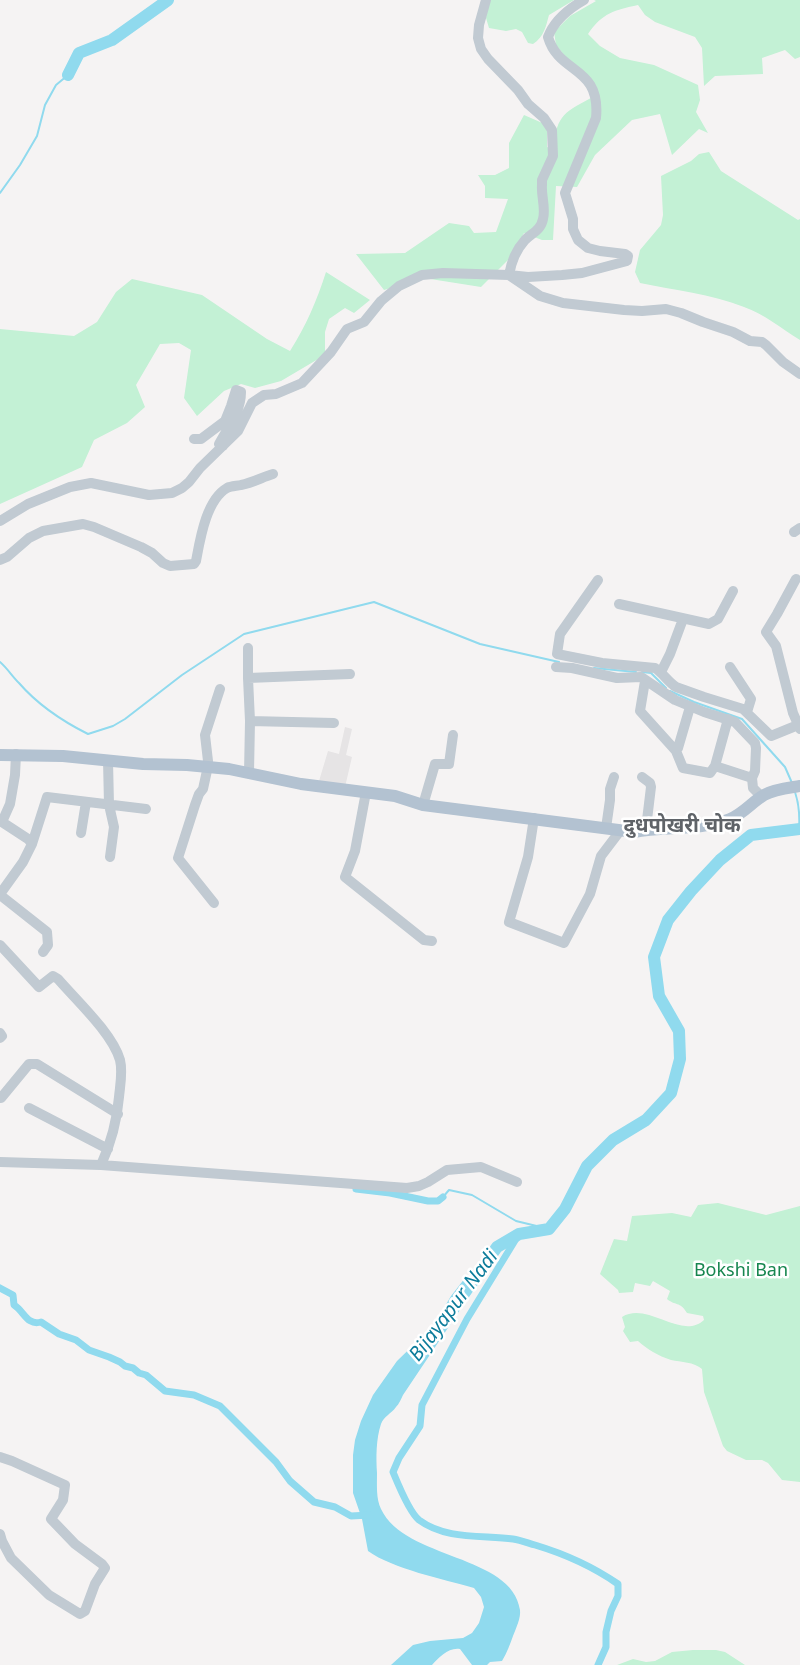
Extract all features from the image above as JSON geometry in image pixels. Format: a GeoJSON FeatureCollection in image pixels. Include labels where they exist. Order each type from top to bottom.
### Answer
{"type":"FeatureCollection","features":[{"type":"Feature","properties":{"kind":"main road"},"geometry":{"type":"LineString","coordinates":[[0,755],[63,756],[143,764],[207,766],[301,784],[395,796],[423,805],[634,832],[678,828],[729,819],[762,797],[779,790],[800,786]]}},
{"type":"Feature","properties":{"kind":"street"},"geometry":{"type":"LineString","coordinates":[[486,0],[479,25],[478,38],[482,49],[488,59],[518,90],[528,104],[544,118],[552,130],[553,156],[542,180],[543,221],[538,230],[518,248],[508,275]]}},
{"type":"Feature","properties":{"kind":"street"},"geometry":{"type":"LineString","coordinates":[[0,521],[28,504],[70,488],[91,483],[149,495],[172,493],[182,488],[238,431],[252,403],[264,395],[276,394],[302,383],[332,352],[346,329],[364,322],[381,301],[399,286],[422,275],[443,273],[508,275],[528,278],[582,273],[618,264],[628,259],[625,254],[588,248],[578,240],[573,229],[573,219],[565,193],[596,118],[598,104],[595,91],[588,80],[561,57],[548,37],[555,25],[584,0]]}},
{"type":"Feature","properties":{"kind":"street"},"geometry":{"type":"LineString","coordinates":[[508,275],[540,296],[563,303],[624,310],[666,309],[681,313],[733,332],[750,341],[762,342],[800,374]]}},
{"type":"Feature","properties":{"kind":"street"},"geometry":{"type":"LineString","coordinates":[[194,439],[201,439],[225,421],[236,390],[241,392],[241,398],[236,415],[219,444],[223,446]]}},
{"type":"Feature","properties":{"kind":"street"},"geometry":{"type":"LineString","coordinates":[[0,560],[7,557],[29,538],[43,531],[82,524],[141,547],[170,566],[194,564],[206,519],[221,494],[228,488],[244,485],[273,474]]}},
{"type":"Feature","properties":{"kind":"street"},"geometry":{"type":"LineString","coordinates":[[598,580],[560,634],[557,654],[602,663],[648,666],[661,672],[676,687],[747,712],[771,736],[799,727],[793,713],[776,646],[766,632],[796,579]]}},
{"type":"Feature","properties":{"kind":"street"},"geometry":{"type":"LineString","coordinates":[[619,604],[711,624],[717,619],[733,591]]}},
{"type":"Feature","properties":{"kind":"street"},"geometry":{"type":"LineString","coordinates":[[661,672],[683,619]]}},
{"type":"Feature","properties":{"kind":"street"},"geometry":{"type":"LineString","coordinates":[[248,648],[249,773]]}},
{"type":"Feature","properties":{"kind":"street"},"geometry":{"type":"LineString","coordinates":[[556,667],[572,668],[617,678],[641,677],[675,700],[728,719],[740,726],[755,743],[757,758],[752,778],[753,788],[762,797]]}},
{"type":"Feature","properties":{"kind":"street"},"geometry":{"type":"LineString","coordinates":[[730,667],[751,699],[747,712]]}},
{"type":"Feature","properties":{"kind":"street"},"geometry":{"type":"LineString","coordinates":[[248,678],[350,674]]}},
{"type":"Feature","properties":{"kind":"street"},"geometry":{"type":"LineString","coordinates":[[645,681],[640,711],[676,751],[684,768],[710,773],[715,766],[728,719]]}},
{"type":"Feature","properties":{"kind":"street"},"geometry":{"type":"LineString","coordinates":[[214,903],[178,858],[195,805],[203,789],[208,761],[205,735],[220,689]]}},
{"type":"Feature","properties":{"kind":"street"},"geometry":{"type":"LineString","coordinates":[[676,751],[690,707]]}},
{"type":"Feature","properties":{"kind":"street"},"geometry":{"type":"LineString","coordinates":[[250,721],[334,723]]}},
{"type":"Feature","properties":{"kind":"street"},"geometry":{"type":"LineString","coordinates":[[423,805],[435,764],[449,764],[453,735]]}},
{"type":"Feature","properties":{"kind":"street"},"geometry":{"type":"LineString","coordinates":[[16,754],[10,804],[1,821],[32,844]]}},
{"type":"Feature","properties":{"kind":"street"},"geometry":{"type":"LineString","coordinates":[[108,760],[110,805],[114,827],[110,857]]}},
{"type":"Feature","properties":{"kind":"street"},"geometry":{"type":"LineString","coordinates":[[715,766],[752,778]]}},
{"type":"Feature","properties":{"kind":"street"},"geometry":{"type":"LineString","coordinates":[[606,828],[610,789],[614,777]]}},
{"type":"Feature","properties":{"kind":"street"},"geometry":{"type":"LineString","coordinates":[[642,777],[650,783],[651,787],[647,820],[652,829]]}},
{"type":"Feature","properties":{"kind":"street"},"geometry":{"type":"LineString","coordinates":[[366,792],[355,851],[345,877],[428,940]]}},
{"type":"Feature","properties":{"kind":"street"},"geometry":{"type":"LineString","coordinates":[[43,952],[48,945],[47,932],[0,894],[23,862],[32,844],[47,797],[146,809]]}},
{"type":"Feature","properties":{"kind":"street"},"geometry":{"type":"LineString","coordinates":[[81,833],[86,802]]}},
{"type":"Feature","properties":{"kind":"street"},"geometry":{"type":"LineString","coordinates":[[534,818],[528,857],[509,922],[564,943],[590,894],[601,856],[620,831]]}},
{"type":"Feature","properties":{"kind":"street"},"geometry":{"type":"LineString","coordinates":[[0,945],[39,987],[52,976],[58,979],[106,1034],[120,1060],[118,1114],[101,1165]]}},
{"type":"Feature","properties":{"kind":"street"},"geometry":{"type":"LineString","coordinates":[[0,1033],[2,1036],[0,1038]]}},
{"type":"Feature","properties":{"kind":"street"},"geometry":{"type":"LineString","coordinates":[[0,1099],[29,1065],[37,1064],[118,1114]]}},
{"type":"Feature","properties":{"kind":"street"},"geometry":{"type":"LineString","coordinates":[[29,1108],[108,1149]]}},
{"type":"Feature","properties":{"kind":"street"},"geometry":{"type":"LineString","coordinates":[[0,1162],[101,1165],[407,1188],[429,1182],[447,1170],[481,1167],[517,1182]]}},
{"type":"Feature","properties":{"kind":"street"},"geometry":{"type":"LineString","coordinates":[[0,1457],[65,1485],[63,1500],[51,1519],[75,1544],[105,1568],[95,1584],[85,1611],[80,1614],[49,1595],[11,1558],[0,1534]]}},
{"type":"Feature","properties":{"kind":"shaded area"},"geometry":{"type":"Polygon","coordinates":[[[345,727],[352,729],[346,755],[352,757],[345,787],[319,781],[328,751],[339,754],[345,727]]]}},
{"type":"Feature","properties":{"kind":"green space"},"geometry":{"type":"Polygon","coordinates":[[[488,0],[574,0],[549,15],[542,35],[533,44],[528,43],[522,32],[516,29],[506,31],[489,28],[486,18],[488,0]]]}},
{"type":"Feature","properties":{"kind":"green space"},"geometry":{"type":"Polygon","coordinates":[[[594,0],[800,0],[800,57],[795,59],[785,50],[762,58],[763,74],[715,76],[704,86],[702,48],[695,37],[655,22],[645,15],[638,5],[604,17],[588,34],[600,46],[620,58],[654,65],[698,85],[700,100],[696,112],[708,133],[699,129],[672,155],[660,114],[632,120],[595,155],[577,187],[556,186],[553,240],[542,240],[524,233],[512,256],[481,287],[424,278],[384,290],[356,254],[405,253],[449,223],[469,226],[474,233],[496,232],[508,199],[485,198],[485,186],[478,175],[495,175],[509,168],[509,143],[524,115],[547,125],[547,147],[553,150],[557,128],[564,115],[596,95],[556,45],[554,32],[570,16],[596,1],[594,0]]]}},
{"type":"Feature","properties":{"kind":"green space"},"geometry":{"type":"Polygon","coordinates":[[[709,152],[721,171],[798,220],[800,219],[800,340],[751,310],[706,296],[640,283],[635,272],[640,250],[661,225],[663,215],[661,176],[691,161],[699,154],[709,152]]]}},
{"type":"Feature","properties":{"kind":"green space"},"geometry":{"type":"Polygon","coordinates":[[[326,272],[370,300],[354,313],[345,308],[329,319],[325,332],[325,355],[281,381],[255,388],[241,384],[224,391],[197,416],[184,398],[191,350],[179,343],[160,344],[136,385],[145,407],[127,423],[94,440],[82,467],[0,504],[0,329],[74,336],[97,322],[116,292],[132,279],[202,295],[267,339],[290,351],[311,313],[326,272]]]}},
{"type":"Feature","properties":{"kind":"green space","name":"Bokshi Ban"},"geometry":{"type":"Polygon","coordinates":[[[718,1203],[766,1215],[800,1206],[800,1482],[782,1480],[768,1463],[762,1460],[746,1460],[727,1451],[723,1446],[704,1392],[702,1369],[671,1360],[638,1341],[630,1342],[623,1331],[625,1327],[622,1317],[632,1313],[653,1316],[685,1326],[695,1325],[704,1320],[703,1316],[687,1313],[680,1305],[667,1299],[670,1291],[653,1281],[650,1286],[635,1283],[633,1292],[619,1293],[600,1274],[614,1239],[627,1241],[632,1216],[672,1213],[691,1217],[698,1205],[718,1203]]]}},
{"type":"Feature","properties":{"kind":"green space"},"geometry":{"type":"Polygon","coordinates":[[[693,1650],[725,1652],[745,1665],[617,1665],[633,1659],[646,1662],[655,1661],[672,1652],[693,1650]]]}},
{"type":"Feature","properties":{"kind":"water"},"geometry":{"type":"Polygon","coordinates":[[[465,1278],[476,1286],[398,1404],[381,1424],[376,1461],[379,1505],[394,1526],[412,1538],[479,1567],[498,1578],[513,1592],[520,1616],[502,1661],[490,1662],[487,1665],[472,1665],[460,1649],[456,1649],[445,1653],[432,1665],[391,1665],[413,1645],[463,1638],[472,1633],[479,1623],[484,1607],[481,1597],[474,1588],[404,1568],[368,1551],[362,1519],[353,1493],[355,1440],[373,1395],[397,1361],[433,1326],[465,1278]]]}},
{"type":"Feature","properties":{"kind":"waterway"},"geometry":{"type":"LineString","coordinates":[[68,75],[79,53],[112,40],[168,0]]}},
{"type":"Feature","properties":{"kind":"waterway"},"geometry":{"type":"LineString","coordinates":[[0,193],[37,136],[45,105],[56,85],[68,75]]}},
{"type":"Feature","properties":{"kind":"waterway"},"geometry":{"type":"LineString","coordinates":[[0,662],[42,705],[88,734],[113,726],[125,719],[182,675],[244,634],[374,602],[480,644],[559,662]]}},
{"type":"Feature","properties":{"kind":"waterway"},"geometry":{"type":"LineString","coordinates":[[594,668],[636,672]]}},
{"type":"Feature","properties":{"kind":"waterway"},"geometry":{"type":"LineString","coordinates":[[642,672],[651,673],[666,688]]}},
{"type":"Feature","properties":{"kind":"waterway"},"geometry":{"type":"LineString","coordinates":[[670,691],[742,719],[785,767],[792,783]]}},
{"type":"Feature","properties":{"kind":"waterway"},"geometry":{"type":"LineString","coordinates":[[795,792],[799,810],[799,829]]}},
{"type":"Feature","properties":{"kind":"waterway","name":"Bijayapur Nadi"},"geometry":{"type":"LineString","coordinates":[[463,1295],[497,1247],[519,1234],[549,1229],[565,1209],[587,1166],[613,1140],[646,1120],[671,1093],[680,1059],[679,1031],[659,996],[654,957],[668,920],[720,860],[751,835],[800,829]]}},
{"type":"Feature","properties":{"kind":"waterway"},"geometry":{"type":"LineString","coordinates":[[356,1189],[428,1201],[438,1201],[443,1197]]}},
{"type":"Feature","properties":{"kind":"waterway"},"geometry":{"type":"LineString","coordinates":[[443,1197],[449,1190],[472,1195],[516,1221],[549,1229]]}},
{"type":"Feature","properties":{"kind":"waterway"},"geometry":{"type":"LineString","coordinates":[[519,1234],[467,1319],[422,1405],[420,1426],[399,1458],[393,1472],[411,1511],[419,1520],[430,1526],[464,1536],[513,1539],[557,1552],[618,1584],[618,1596],[611,1611],[606,1632],[606,1647],[598,1665]]}},
{"type":"Feature","properties":{"kind":"waterway"},"geometry":{"type":"LineString","coordinates":[[0,1288],[13,1295],[14,1305],[32,1322],[41,1322],[59,1334],[76,1340],[89,1350],[133,1368],[146,1375],[165,1391],[194,1395],[220,1406],[276,1462],[290,1481],[314,1502],[335,1507],[351,1516],[370,1515]]}},
{"type":"Feature","properties":{"kind":"district","name":"दुधपोखरी चोक"},"geometry":{"type":"Point","coordinates":[682,826]}}]}
